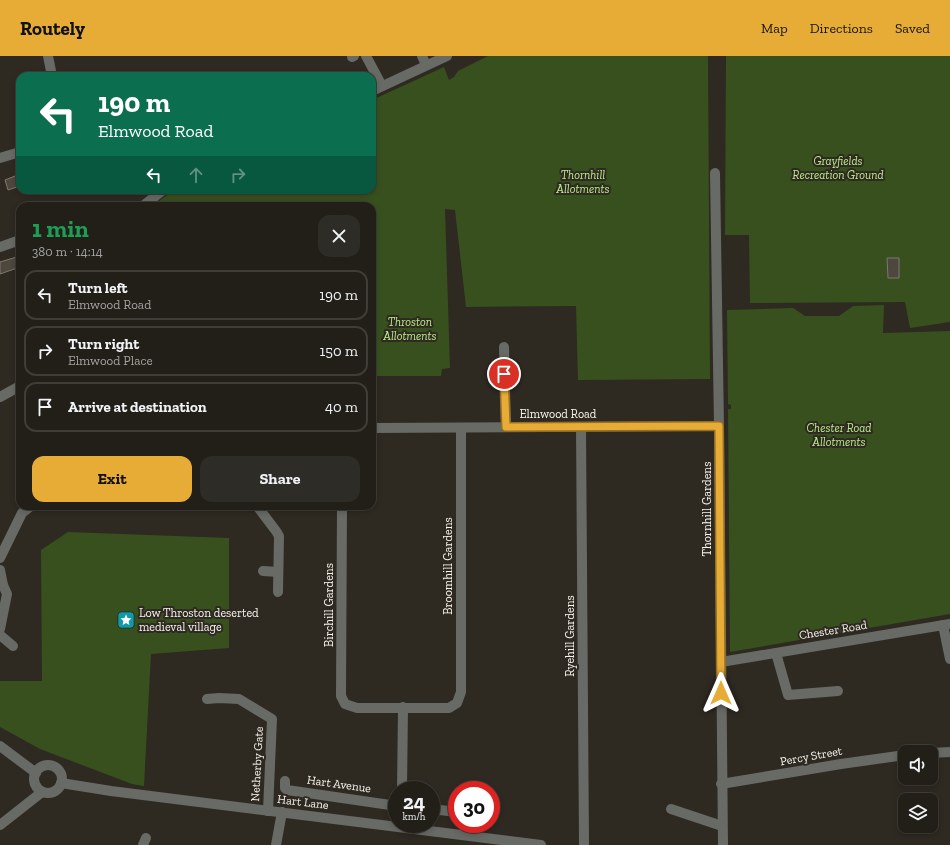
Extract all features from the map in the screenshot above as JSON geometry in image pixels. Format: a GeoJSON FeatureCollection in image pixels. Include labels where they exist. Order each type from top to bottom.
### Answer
{"type":"FeatureCollection","features":[{"type":"Feature","properties":{"kind":"street"},"geometry":{"type":"LineString","coordinates":[[48,56],[51,72]]}},
{"type":"Feature","properties":{"kind":"street"},"geometry":{"type":"LineString","coordinates":[[366,56],[375,72]]}},
{"type":"Feature","properties":{"kind":"street"},"geometry":{"type":"LineString","coordinates":[[376,89],[424,61],[447,56]]}},
{"type":"Feature","properties":{"kind":"street"},"geometry":{"type":"LineString","coordinates":[[376,75],[382,86]]}},
{"type":"Feature","properties":{"kind":"street"},"geometry":{"type":"LineString","coordinates":[[0,158],[16,153]]}},
{"type":"Feature","properties":{"kind":"street","name":"Thornhill Gardens"},"geometry":{"type":"LineString","coordinates":[[715,173],[719,426],[721,784],[723,845]]}},
{"type":"Feature","properties":{"kind":"street"},"geometry":{"type":"LineString","coordinates":[[148,202],[158,194]]}},
{"type":"Feature","properties":{"kind":"street"},"geometry":{"type":"LineString","coordinates":[[0,247],[16,241]]}},
{"type":"Feature","properties":{"kind":"street"},"geometry":{"type":"LineString","coordinates":[[504,347],[506,427]]}},
{"type":"Feature","properties":{"kind":"street"},"geometry":{"type":"LineString","coordinates":[[0,397],[16,388]]}},
{"type":"Feature","properties":{"kind":"street","name":"Elmwood Road"},"geometry":{"type":"LineString","coordinates":[[376,428],[719,426]]}},
{"type":"Feature","properties":{"kind":"street","name":"Ryehill Gardens"},"geometry":{"type":"LineString","coordinates":[[581,427],[584,845]]}},
{"type":"Feature","properties":{"kind":"street","name":"Broomhill Gardens"},"geometry":{"type":"LineString","coordinates":[[403,708],[449,708],[457,703],[461,692],[461,428]]}},
{"type":"Feature","properties":{"kind":"street"},"geometry":{"type":"LineString","coordinates":[[0,558],[22,513],[26,510]]}},
{"type":"Feature","properties":{"kind":"street"},"geometry":{"type":"LineString","coordinates":[[260,510],[279,536],[278,592]]}},
{"type":"Feature","properties":{"kind":"street","name":"Birchill Gardens"},"geometry":{"type":"LineString","coordinates":[[342,510],[342,696],[345,704],[357,708],[403,708]]}},
{"type":"Feature","properties":{"kind":"street"},"geometry":{"type":"LineString","coordinates":[[0,570],[3,585],[7,594],[0,629]]}},
{"type":"Feature","properties":{"kind":"street"},"geometry":{"type":"LineString","coordinates":[[263,571],[278,572]]}},
{"type":"Feature","properties":{"kind":"street"},"geometry":{"type":"LineString","coordinates":[[946,625],[950,659]]}},
{"type":"Feature","properties":{"kind":"street","name":"Chester Road"},"geometry":{"type":"LineString","coordinates":[[721,662],[946,625]]}},
{"type":"Feature","properties":{"kind":"street"},"geometry":{"type":"LineString","coordinates":[[0,635],[13,646]]}},
{"type":"Feature","properties":{"kind":"street"},"geometry":{"type":"LineString","coordinates":[[776,653],[788,695],[838,691]]}},
{"type":"Feature","properties":{"kind":"street","name":"Netherby Gate"},"geometry":{"type":"LineString","coordinates":[[207,698],[239,699],[272,719],[268,811]]}},
{"type":"Feature","properties":{"kind":"street"},"geometry":{"type":"LineString","coordinates":[[402,781],[403,708]]}},
{"type":"Feature","properties":{"kind":"street"},"geometry":{"type":"LineString","coordinates":[[0,746],[36,773]]}},
{"type":"Feature","properties":{"kind":"street"},"geometry":{"type":"LineString","coordinates":[[938,753],[950,752]]}},
{"type":"Feature","properties":{"kind":"street","name":"Percy Street"},"geometry":{"type":"LineString","coordinates":[[721,784],[898,756]]}},
{"type":"Feature","properties":{"kind":"street"},"geometry":{"type":"LineString","coordinates":[[43,766],[54,767],[60,773],[61,783],[59,787],[52,792],[42,792],[38,790],[34,782],[36,773],[43,766]]}},
{"type":"Feature","properties":{"kind":"street","name":"Hart Avenue"},"geometry":{"type":"LineString","coordinates":[[285,781],[285,788],[287,790],[388,805]]}},
{"type":"Feature","properties":{"kind":"street","name":"Hart Lane"},"geometry":{"type":"LineString","coordinates":[[61,783],[110,791],[268,811],[388,824]]}},
{"type":"Feature","properties":{"kind":"street"},"geometry":{"type":"LineString","coordinates":[[0,825],[42,792]]}},
{"type":"Feature","properties":{"kind":"street"},"geometry":{"type":"LineString","coordinates":[[671,809],[722,826]]}},
{"type":"Feature","properties":{"kind":"street"},"geometry":{"type":"LineString","coordinates":[[276,845],[282,812]]}},
{"type":"Feature","properties":{"kind":"street","name":"Hart Lane"},"geometry":{"type":"LineString","coordinates":[[440,831],[541,845]]}},
{"type":"Feature","properties":{"kind":"green space","name":"Thornhill Allotments"},"geometry":{"type":"Polygon","coordinates":[[[488,56],[708,56],[710,379],[578,380],[576,306],[466,307],[455,210],[445,209],[450,368],[442,369],[441,376],[376,376],[376,202],[158,202],[168,194],[376,194],[376,98],[444,67],[449,80],[454,77],[458,71],[488,56]]]}},
{"type":"Feature","properties":{"kind":"green space","name":"Grayfields Recreation Ground"},"geometry":{"type":"Polygon","coordinates":[[[726,56],[950,56],[950,322],[910,328],[905,302],[750,303],[749,235],[725,235],[726,56]]]}},
{"type":"Feature","properties":{"kind":"green space","name":"Chester Road Allotments"},"geometry":{"type":"Polygon","coordinates":[[[884,305],[883,333],[950,331],[950,614],[730,652],[728,409],[731,409],[731,405],[728,404],[727,310],[793,308],[805,316],[839,316],[853,306],[884,305]]]}},
{"type":"Feature","properties":{"kind":"green space"},"geometry":{"type":"Polygon","coordinates":[[[68,532],[229,538],[229,648],[151,654],[144,786],[132,784],[40,749],[0,727],[0,681],[42,681],[41,550],[68,532]]]}},
{"type":"Feature","properties":{"kind":"building"},"geometry":{"type":"Polygon","coordinates":[[[16,176],[16,187],[8,190],[5,180],[16,176]]]}},
{"type":"Feature","properties":{"kind":"building"},"geometry":{"type":"Polygon","coordinates":[[[16,257],[16,268],[0,274],[0,262],[16,257]]]}},
{"type":"Feature","properties":{"kind":"building"},"geometry":{"type":"Polygon","coordinates":[[[887,258],[899,258],[899,278],[888,278],[887,258]]]}},
{"type":"Feature","properties":{"kind":"place","name":"Low Throston deserted medieval village"},"geometry":{"type":"Point","coordinates":[126,620]}},
{"type":"Feature","properties":{"kind":"route"},"geometry":{"type":"LineString","coordinates":[[504,374],[506,427],[719,426],[721,693]]}},
{"type":"Feature","properties":{"kind":"park label","name":"Throston Allotments"},"geometry":{"type":"Point","coordinates":[410,329]}}]}
